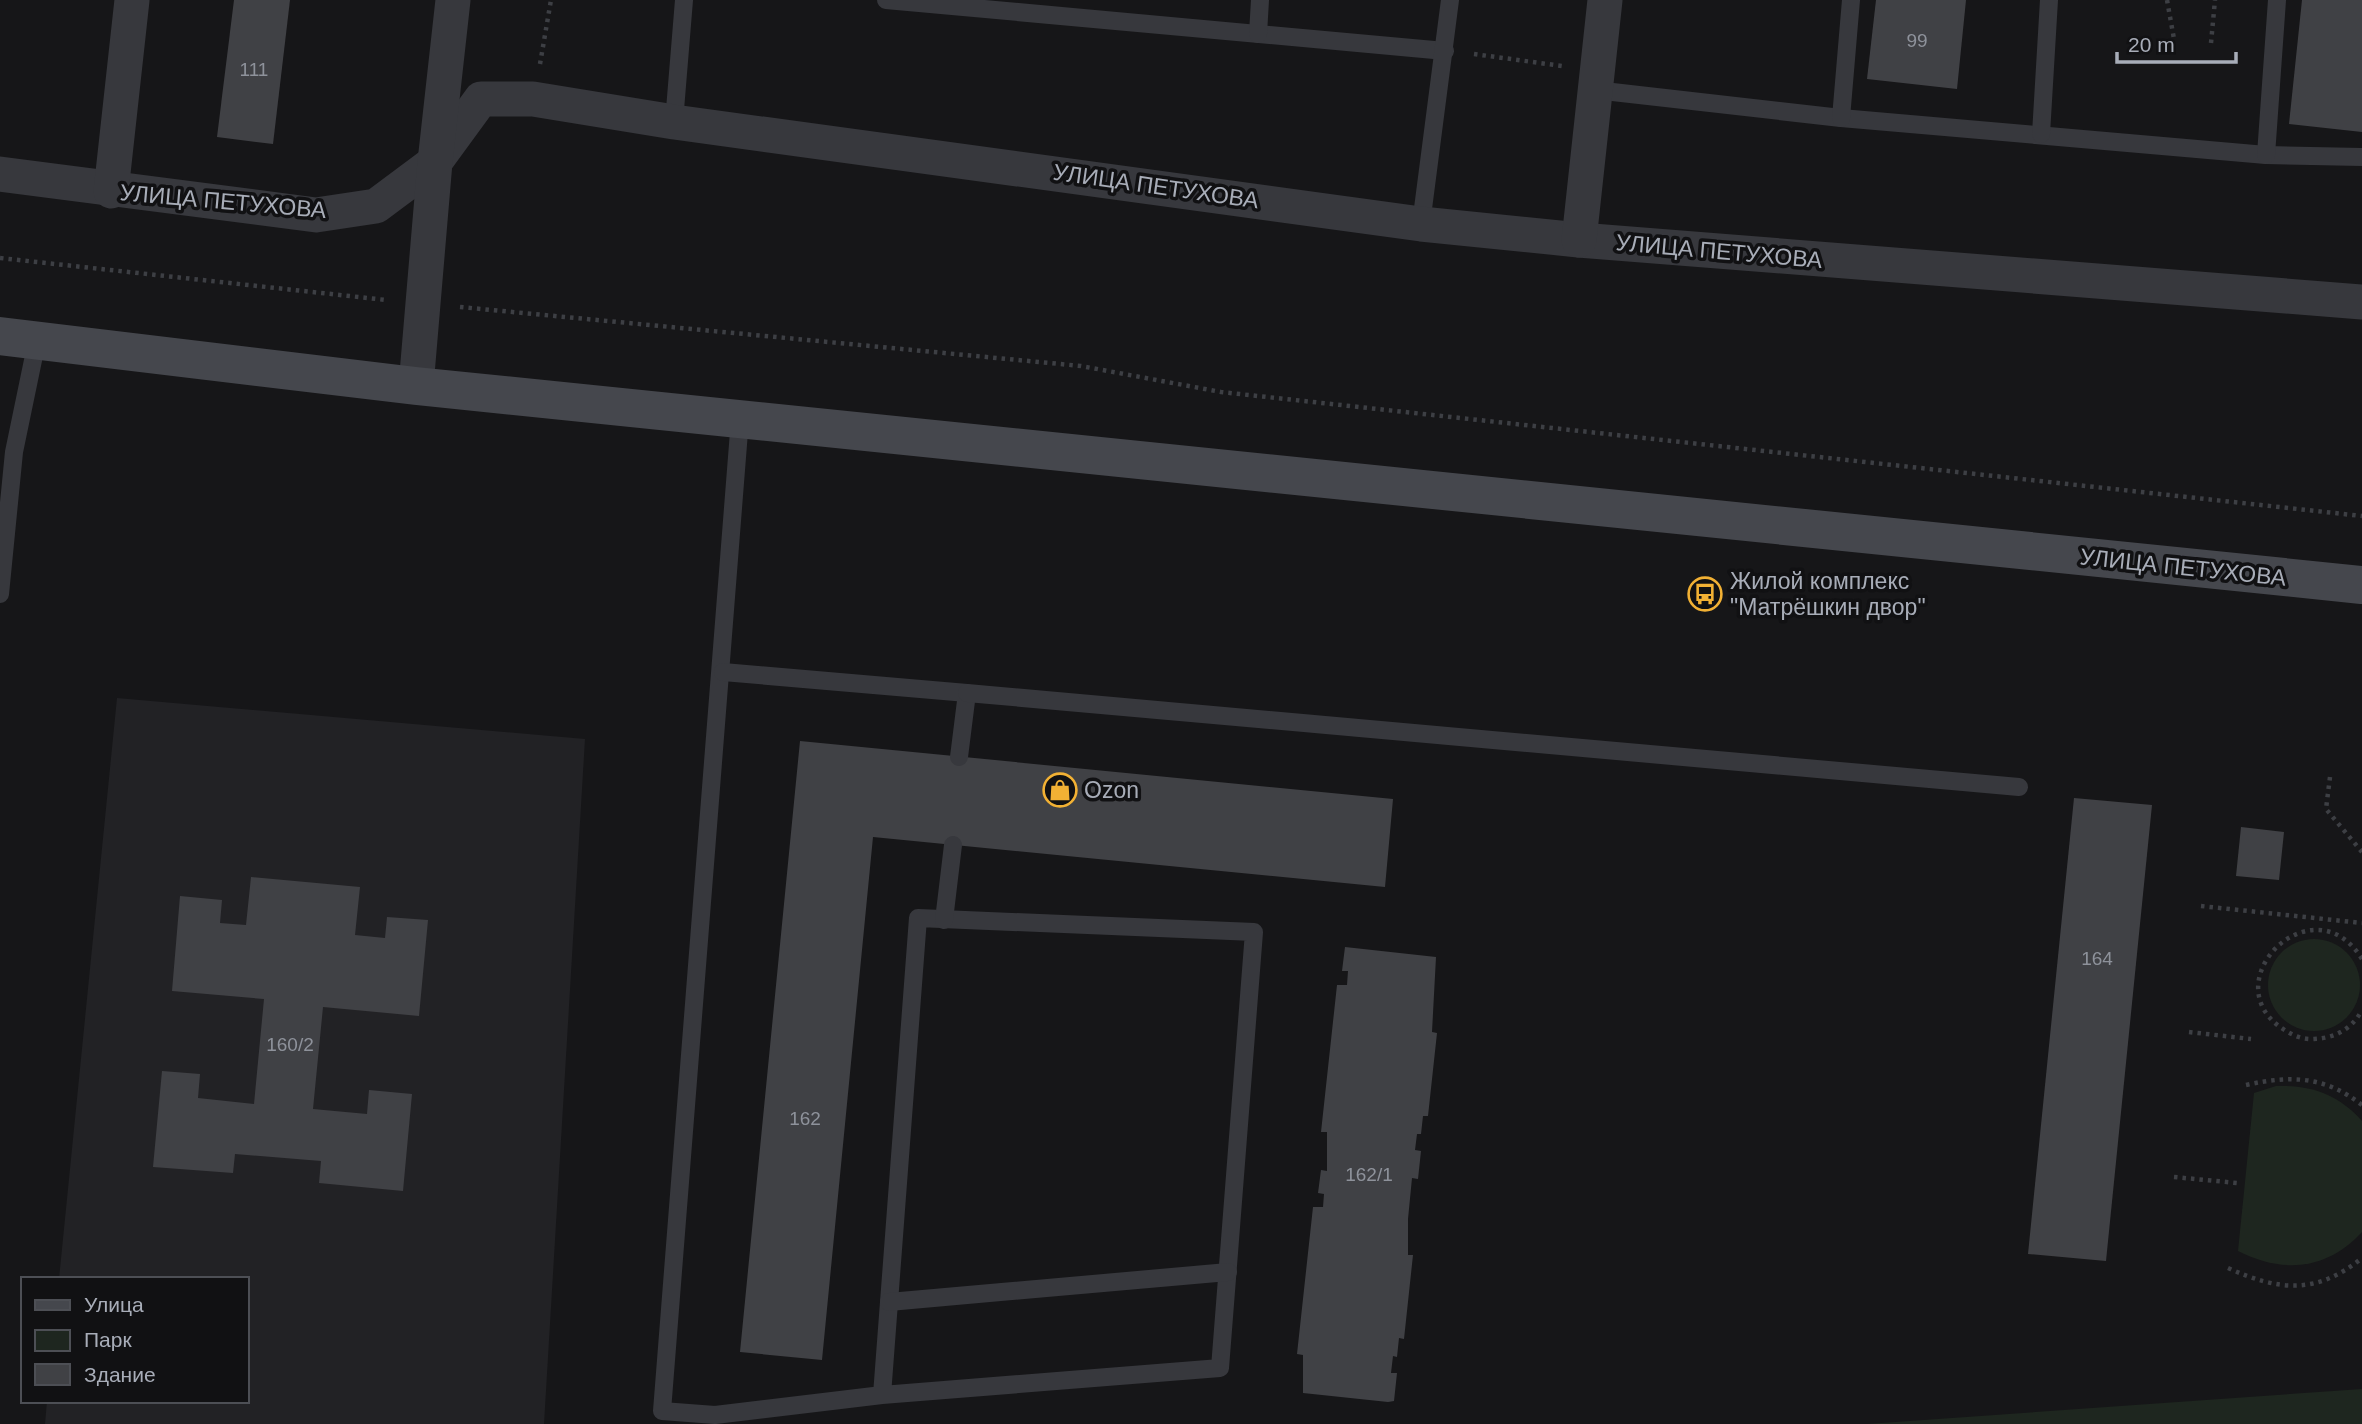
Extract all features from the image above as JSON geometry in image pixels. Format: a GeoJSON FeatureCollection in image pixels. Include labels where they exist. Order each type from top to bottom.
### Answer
{"type":"FeatureCollection","features":[{"type":"Feature","properties":{"kind":"street"},"geometry":{"type":"LineString","coordinates":[[111,191],[132,0]]}},
{"type":"Feature","properties":{"kind":"street"},"geometry":{"type":"LineString","coordinates":[[416,386],[421,303],[453,0]]}},
{"type":"Feature","properties":{"kind":"street"},"geometry":{"type":"LineString","coordinates":[[1579,240],[1605,0]]}},
{"type":"Feature","properties":{"kind":"street","name":"УЛИЦА ПЕТУХОВА"},"geometry":{"type":"LineString","coordinates":[[0,174],[111,191],[316,215],[376,206],[435,162],[481,99],[533,99],[674,122],[1420,224],[1579,240],[2362,302]]}},
{"type":"Feature","properties":{"kind":"street","name":"УЛИЦА ПЕТУХОВА"},"geometry":{"type":"LineString","coordinates":[[0,336],[416,386],[2362,585]]}},
{"type":"Feature","properties":{"kind":"lane"},"geometry":{"type":"LineString","coordinates":[[674,122],[684,0]]}},
{"type":"Feature","properties":{"kind":"lane"},"geometry":{"type":"LineString","coordinates":[[886,0],[1445,51]]}},
{"type":"Feature","properties":{"kind":"lane"},"geometry":{"type":"LineString","coordinates":[[1258,34],[1260,0]]}},
{"type":"Feature","properties":{"kind":"lane"},"geometry":{"type":"LineString","coordinates":[[1420,224],[1450,0]]}},
{"type":"Feature","properties":{"kind":"lane"},"geometry":{"type":"LineString","coordinates":[[1841,118],[1851,0]]}},
{"type":"Feature","properties":{"kind":"lane"},"geometry":{"type":"LineString","coordinates":[[2041,134],[2049,0]]}},
{"type":"Feature","properties":{"kind":"lane"},"geometry":{"type":"LineString","coordinates":[[2266,155],[2277,0]]}},
{"type":"Feature","properties":{"kind":"lane"},"geometry":{"type":"LineString","coordinates":[[1595,90],[1841,118],[2266,155],[2362,157]]}},
{"type":"Feature","properties":{"kind":"lane"},"geometry":{"type":"LineString","coordinates":[[0,594],[2,541],[14,452],[37,341]]}},
{"type":"Feature","properties":{"kind":"lane"},"geometry":{"type":"LineString","coordinates":[[740,419],[723,672],[662,1411],[715,1415],[882,1395],[1220,1368],[1254,932],[918,918],[882,1395]]}},
{"type":"Feature","properties":{"kind":"lane"},"geometry":{"type":"LineString","coordinates":[[723,672],[2020,787]]}},
{"type":"Feature","properties":{"kind":"lane"},"geometry":{"type":"LineString","coordinates":[[959,757],[967,693]]}},
{"type":"Feature","properties":{"kind":"lane"},"geometry":{"type":"LineString","coordinates":[[944,919],[953,845]]}},
{"type":"Feature","properties":{"kind":"lane"},"geometry":{"type":"LineString","coordinates":[[889,1302],[1228,1272]]}},
{"type":"Feature","properties":{"kind":"path"},"geometry":{"type":"LineString","coordinates":[[533,99],[551,0]]}},
{"type":"Feature","properties":{"kind":"path"},"geometry":{"type":"LineString","coordinates":[[2167,0],[2174,39]]}},
{"type":"Feature","properties":{"kind":"path"},"geometry":{"type":"LineString","coordinates":[[2211,43],[2215,0]]}},
{"type":"Feature","properties":{"kind":"path"},"geometry":{"type":"LineString","coordinates":[[1445,51],[1584,69],[1595,90]]}},
{"type":"Feature","properties":{"kind":"path"},"geometry":{"type":"LineString","coordinates":[[0,258],[421,303],[1081,366],[1221,392],[2362,516]]}},
{"type":"Feature","properties":{"kind":"path"},"geometry":{"type":"LineString","coordinates":[[2330,777],[2326,808],[2362,852]]}},
{"type":"Feature","properties":{"kind":"path"},"geometry":{"type":"LineString","coordinates":[[2201,906],[2362,923]]}},
{"type":"Feature","properties":{"kind":"path"},"geometry":{"type":"LineString","coordinates":[[2362,958],[2355,947],[2339,936],[2321,930],[2302,931],[2284,938],[2270,951],[2261,969],[2259,987],[2263,1006],[2274,1023],[2289,1034],[2307,1040],[2327,1038],[2344,1031],[2362,1010]]}},
{"type":"Feature","properties":{"kind":"path"},"geometry":{"type":"LineString","coordinates":[[2189,1032],[2251,1038]]}},
{"type":"Feature","properties":{"kind":"path"},"geometry":{"type":"LineString","coordinates":[[2246,1085],[2277,1078],[2301,1078],[2324,1082],[2346,1092],[2362,1105]]}},
{"type":"Feature","properties":{"kind":"path"},"geometry":{"type":"LineString","coordinates":[[2174,1177],[2237,1183]]}},
{"type":"Feature","properties":{"kind":"path"},"geometry":{"type":"LineString","coordinates":[[2228,1268],[2257,1281],[2280,1286],[2303,1286],[2326,1280],[2362,1258]]}},
{"type":"Feature","properties":{"kind":"shaded area"},"geometry":{"type":"Polygon","coordinates":[[[117,698],[585,739],[544,1424],[45,1424],[47,1403],[248,1403],[248,1277],[59,1277],[117,698]]]}},
{"type":"Feature","properties":{"kind":"green space"},"geometry":{"type":"Polygon","coordinates":[[[2314,939],[2332,943],[2346,953],[2356,967],[2360,985],[2356,1003],[2346,1017],[2332,1027],[2314,1031],[2296,1027],[2282,1017],[2272,1003],[2268,985],[2272,967],[2282,953],[2296,943],[2314,939]]]}},
{"type":"Feature","properties":{"kind":"green space"},"geometry":{"type":"Polygon","coordinates":[[[2276,1086],[2301,1087],[2323,1093],[2343,1104],[2362,1121],[2362,1232],[2348,1245],[2319,1261],[2288,1265],[2271,1263],[2238,1251],[2254,1093],[2276,1086]]]}},
{"type":"Feature","properties":{"kind":"green space"},"geometry":{"type":"Polygon","coordinates":[[[2362,1389],[2362,1424],[1867,1424],[2362,1389]]]}},
{"type":"Feature","properties":{"kind":"building"},"geometry":{"type":"Polygon","coordinates":[[[234,0],[290,0],[273,144],[217,137],[234,0]]]}},
{"type":"Feature","properties":{"kind":"building"},"geometry":{"type":"Polygon","coordinates":[[[1876,0],[1966,0],[1957,89],[1867,79],[1876,0]]]}},
{"type":"Feature","properties":{"kind":"building"},"geometry":{"type":"Polygon","coordinates":[[[2302,0],[2362,0],[2362,132],[2289,124],[2302,0]]]}},
{"type":"Feature","properties":{"kind":"building"},"geometry":{"type":"Polygon","coordinates":[[[800,741],[1393,799],[1385,887],[873,837],[822,1360],[740,1352],[800,741]]]}},
{"type":"Feature","properties":{"kind":"building"},"geometry":{"type":"Polygon","coordinates":[[[2074,798],[2152,805],[2106,1261],[2028,1254],[2074,798]]]}},
{"type":"Feature","properties":{"kind":"building"},"geometry":{"type":"Polygon","coordinates":[[[2241,827],[2284,832],[2279,880],[2236,876],[2241,827]]]}},
{"type":"Feature","properties":{"kind":"building"},"geometry":{"type":"Polygon","coordinates":[[[251,877],[360,887],[355,935],[385,938],[387,917],[428,920],[419,1016],[323,1007],[313,1109],[367,1114],[369,1090],[412,1094],[403,1191],[319,1183],[321,1161],[235,1154],[233,1173],[153,1167],[162,1071],[200,1074],[198,1098],[254,1104],[264,999],[172,991],[180,896],[222,900],[220,923],[246,925],[251,877]]]}},
{"type":"Feature","properties":{"kind":"building"},"geometry":{"type":"Polygon","coordinates":[[[1345,947],[1436,957],[1432,1032],[1437,1033],[1428,1116],[1423,1116],[1421,1134],[1417,1134],[1415,1150],[1421,1151],[1418,1179],[1412,1178],[1408,1219],[1408,1255],[1413,1255],[1404,1339],[1399,1338],[1397,1357],[1393,1356],[1391,1373],[1397,1373],[1394,1401],[1388,1402],[1303,1393],[1303,1355],[1297,1354],[1313,1207],[1323,1207],[1324,1194],[1318,1193],[1321,1170],[1327,1171],[1327,1132],[1321,1132],[1337,985],[1347,985],[1348,971],[1342,971],[1345,947]]]}},
{"type":"Feature","properties":{"kind":"place","name":"Жилой комплекс \"Матрёшкин двор\""},"geometry":{"type":"Point","coordinates":[1705,594]}},
{"type":"Feature","properties":{"kind":"place","name":"Ozon"},"geometry":{"type":"Point","coordinates":[1060,790]}}]}
